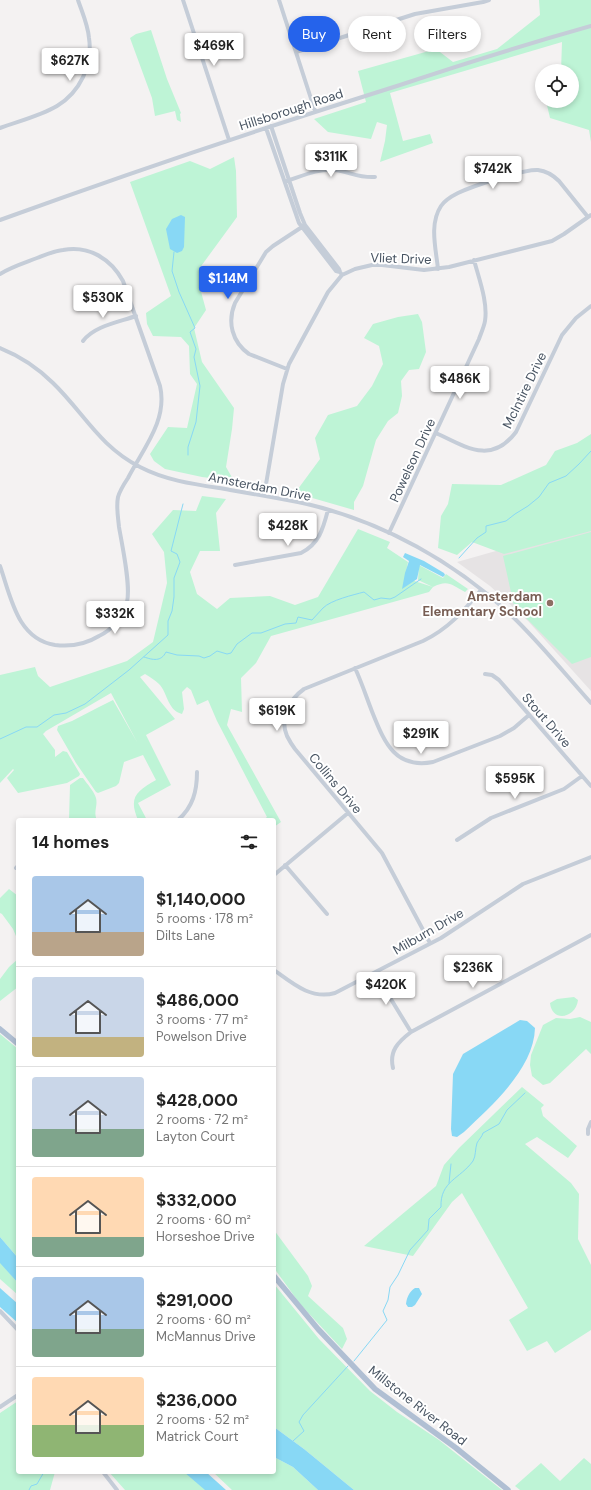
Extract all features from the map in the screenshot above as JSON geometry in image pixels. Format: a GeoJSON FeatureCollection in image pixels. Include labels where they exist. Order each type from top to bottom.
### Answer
{"type":"FeatureCollection","features":[{"type":"Feature","properties":{"kind":"main road"},"geometry":{"type":"LineString","coordinates":[[0,1029],[16,1042]]}},
{"type":"Feature","properties":{"kind":"main road","name":"Millstone River Road"},"geometry":{"type":"LineString","coordinates":[[276,1278],[318,1329],[375,1389],[456,1448],[508,1490]]}},
{"type":"Feature","properties":{"kind":"street"},"geometry":{"type":"LineString","coordinates":[[0,128],[40,114],[57,106],[69,97],[82,79],[89,56],[90,44],[78,0]]}},
{"type":"Feature","properties":{"kind":"street"},"geometry":{"type":"LineString","coordinates":[[183,0],[229,140]]}},
{"type":"Feature","properties":{"kind":"street"},"geometry":{"type":"LineString","coordinates":[[279,0],[288,28]]}},
{"type":"Feature","properties":{"kind":"street"},"geometry":{"type":"LineString","coordinates":[[340,38],[415,14],[489,0]]}},
{"type":"Feature","properties":{"kind":"street","name":"Hillsborough Road"},"geometry":{"type":"LineString","coordinates":[[0,220],[140,170],[315,111],[591,26]]}},
{"type":"Feature","properties":{"kind":"street"},"geometry":{"type":"LineString","coordinates":[[296,52],[315,111]]}},
{"type":"Feature","properties":{"kind":"street"},"geometry":{"type":"LineString","coordinates":[[269,127],[304,226],[339,269],[341,274]]}},
{"type":"Feature","properties":{"kind":"street"},"geometry":{"type":"LineString","coordinates":[[287,181],[314,172],[326,170],[340,171],[363,177],[375,177]]}},
{"type":"Feature","properties":{"kind":"street"},"geometry":{"type":"LineString","coordinates":[[438,269],[435,219],[442,206],[448,199],[467,189],[521,172],[540,170],[554,176],[589,216]]}},
{"type":"Feature","properties":{"kind":"street","name":"Vliet Drive"},"geometry":{"type":"LineString","coordinates":[[264,496],[283,384],[288,369],[294,354],[328,292],[341,274],[355,269],[382,264],[424,270],[438,269],[552,241],[589,216]]}},
{"type":"Feature","properties":{"kind":"street"},"geometry":{"type":"LineString","coordinates":[[288,369],[249,354],[245,351],[234,335],[231,320],[232,310],[262,257],[273,246],[304,226]]}},
{"type":"Feature","properties":{"kind":"street"},"geometry":{"type":"LineString","coordinates":[[0,274],[13,267],[63,250],[78,249],[93,252],[106,260],[117,271],[123,281],[160,386],[163,400],[158,423],[119,494],[117,503],[127,580],[127,603],[116,622],[104,634],[85,642],[64,646],[47,643],[33,636],[17,616],[0,566]]}},
{"type":"Feature","properties":{"kind":"street","name":"Powelson Drive"},"geometry":{"type":"LineString","coordinates":[[389,533],[479,339],[485,321],[484,299],[474,260]]}},
{"type":"Feature","properties":{"kind":"street","name":"McIntire Drive"},"geometry":{"type":"LineString","coordinates":[[436,433],[471,449],[486,451],[498,449],[510,440],[516,432],[562,335],[576,318],[591,306]]}},
{"type":"Feature","properties":{"kind":"street"},"geometry":{"type":"LineString","coordinates":[[83,341],[94,331],[136,316]]}},
{"type":"Feature","properties":{"kind":"street","name":"Amsterdam Drive"},"geometry":{"type":"LineString","coordinates":[[0,348],[18,356],[46,376],[103,440],[119,454],[135,464],[159,475],[178,481],[264,496],[328,510],[389,533],[434,556],[481,590],[524,628],[591,703]]}},
{"type":"Feature","properties":{"kind":"street"},"geometry":{"type":"LineString","coordinates":[[235,566],[301,553],[311,547],[319,538],[328,510]]}},
{"type":"Feature","properties":{"kind":"street","name":"Collins Drive"},"geometry":{"type":"LineString","coordinates":[[430,943],[389,864],[373,842],[295,749],[287,735],[285,722],[287,709],[291,701],[298,693],[313,685],[423,641],[441,631],[457,618],[481,590]]}},
{"type":"Feature","properties":{"kind":"street"},"geometry":{"type":"LineString","coordinates":[[355,668],[385,742],[396,755],[412,762],[434,762],[500,736],[514,728],[529,715]]}},
{"type":"Feature","properties":{"kind":"street","name":"Stout Drive"},"geometry":{"type":"LineString","coordinates":[[485,674],[492,675],[499,680],[591,786]]}},
{"type":"Feature","properties":{"kind":"street"},"geometry":{"type":"LineString","coordinates":[[180,818],[188,810],[195,796],[197,772]]}},
{"type":"Feature","properties":{"kind":"street"},"geometry":{"type":"LineString","coordinates":[[457,840],[490,818],[559,792],[582,776]]}},
{"type":"Feature","properties":{"kind":"street"},"geometry":{"type":"LineString","coordinates":[[276,873],[348,813]]}},
{"type":"Feature","properties":{"kind":"street","name":"Milburn Drive"},"geometry":{"type":"LineString","coordinates":[[276,971],[305,991],[320,995],[335,993],[430,943],[523,884],[591,857]]}},
{"type":"Feature","properties":{"kind":"street"},"geometry":{"type":"LineString","coordinates":[[285,865],[327,914]]}},
{"type":"Feature","properties":{"kind":"street"},"geometry":{"type":"LineString","coordinates":[[393,1068],[392,1056],[394,1048],[411,1032],[591,935]]}},
{"type":"Feature","properties":{"kind":"street"},"geometry":{"type":"LineString","coordinates":[[375,972],[411,1032]]}},
{"type":"Feature","properties":{"kind":"street"},"geometry":{"type":"LineString","coordinates":[[588,1134],[588,1129],[591,1122]]}},
{"type":"Feature","properties":{"kind":"street"},"geometry":{"type":"LineString","coordinates":[[0,1311],[16,1328]]}},
{"type":"Feature","properties":{"kind":"street"},"geometry":{"type":"LineString","coordinates":[[0,1407],[16,1396]]}},
{"type":"Feature","properties":{"kind":"street"},"geometry":{"type":"LineString","coordinates":[[105,1474],[117,1490]]}},
{"type":"Feature","properties":{"kind":"shaded area","name":"Amsterdam Elementary School"},"geometry":{"type":"Polygon","coordinates":[[[591,524],[591,691],[528,621],[490,586],[457,562],[591,524]]]}},
{"type":"Feature","properties":{"kind":"green space"},"geometry":{"type":"Polygon","coordinates":[[[539,0],[591,0],[591,142],[589,130],[550,118],[548,108],[579,108],[579,64],[561,64],[562,42],[390,93],[403,141],[430,134],[433,143],[380,162],[387,125],[377,122],[371,139],[328,132],[314,119],[366,102],[358,71],[425,52],[440,52],[453,62],[497,49],[540,15],[539,0]]]}},
{"type":"Feature","properties":{"kind":"green space"},"geometry":{"type":"Polygon","coordinates":[[[151,30],[167,79],[181,113],[181,122],[177,120],[175,111],[155,116],[152,98],[130,38],[136,34],[151,30]]]}},
{"type":"Feature","properties":{"kind":"green space"},"geometry":{"type":"Polygon","coordinates":[[[234,157],[236,171],[237,217],[199,269],[200,288],[206,310],[194,328],[202,362],[234,408],[226,467],[234,481],[202,477],[165,469],[154,461],[150,454],[168,427],[187,428],[197,384],[190,374],[189,346],[181,337],[153,336],[147,324],[146,313],[171,296],[130,182],[190,161],[210,169],[234,157]]]}},
{"type":"Feature","properties":{"kind":"green space"},"geometry":{"type":"Polygon","coordinates":[[[418,314],[422,322],[426,352],[419,369],[409,370],[401,381],[402,396],[398,413],[388,421],[376,440],[363,486],[354,502],[354,510],[295,493],[320,459],[315,438],[328,415],[357,406],[372,386],[383,364],[379,346],[364,338],[373,324],[398,317],[418,314]]]}},
{"type":"Feature","properties":{"kind":"green space"},"geometry":{"type":"Polygon","coordinates":[[[591,434],[591,531],[504,554],[472,542],[457,555],[438,548],[441,516],[448,504],[452,484],[501,485],[546,465],[555,451],[577,443],[591,434]]]}},
{"type":"Feature","properties":{"kind":"green space"},"geometry":{"type":"Polygon","coordinates":[[[202,496],[226,499],[216,513],[220,551],[200,551],[190,572],[197,594],[217,609],[230,598],[270,596],[295,605],[318,597],[358,529],[390,542],[387,548],[408,562],[405,578],[433,587],[429,592],[271,636],[256,663],[241,678],[242,712],[231,709],[227,725],[281,822],[276,826],[276,818],[266,818],[267,817],[217,721],[208,700],[197,705],[191,690],[187,687],[182,692],[184,709],[182,714],[177,712],[173,709],[159,684],[145,674],[140,677],[175,719],[146,735],[171,785],[138,803],[146,818],[137,818],[134,800],[139,791],[156,780],[143,755],[124,762],[119,783],[116,786],[98,793],[76,763],[57,730],[58,726],[72,721],[113,700],[137,742],[111,693],[43,734],[55,750],[55,757],[63,751],[67,752],[80,774],[79,776],[67,783],[18,793],[7,778],[14,770],[13,769],[0,783],[0,675],[35,667],[38,676],[50,687],[127,661],[153,642],[167,583],[164,552],[152,534],[173,510],[196,511],[202,496]]]}},
{"type":"Feature","properties":{"kind":"green space","name":"Amsterdam Elementary School"},"geometry":{"type":"Polygon","coordinates":[[[591,532],[591,657],[572,664],[514,606],[503,556],[591,532]]]}},
{"type":"Feature","properties":{"kind":"green space"},"geometry":{"type":"Polygon","coordinates":[[[419,565],[443,578],[446,574],[468,589],[465,592],[446,583],[433,587],[418,580],[419,565]]]}},
{"type":"Feature","properties":{"kind":"green space"},"geometry":{"type":"Polygon","coordinates":[[[80,778],[83,778],[95,795],[96,818],[69,818],[70,785],[80,778]]]}},
{"type":"Feature","properties":{"kind":"green space"},"geometry":{"type":"Polygon","coordinates":[[[9,889],[16,894],[16,936],[13,929],[0,913],[0,898],[9,889]]]}},
{"type":"Feature","properties":{"kind":"green space"},"geometry":{"type":"Polygon","coordinates":[[[16,961],[16,989],[0,1001],[0,979],[16,961]]]}},
{"type":"Feature","properties":{"kind":"green space"},"geometry":{"type":"Polygon","coordinates":[[[574,997],[578,1000],[573,1011],[564,1016],[555,1014],[550,1003],[557,999],[574,997]]]}},
{"type":"Feature","properties":{"kind":"green space"},"geometry":{"type":"Polygon","coordinates":[[[580,1017],[591,1022],[591,1054],[586,1049],[550,1083],[543,1085],[532,1076],[530,1065],[531,1055],[543,1025],[556,1018],[570,1019],[580,1017]]]}},
{"type":"Feature","properties":{"kind":"green space"},"geometry":{"type":"Polygon","coordinates":[[[0,1034],[16,1047],[16,1256],[0,1237],[0,1034]]]}},
{"type":"Feature","properties":{"kind":"green space"},"geometry":{"type":"Polygon","coordinates":[[[522,1087],[544,1105],[541,1108],[543,1116],[577,1146],[568,1158],[537,1137],[525,1144],[571,1183],[579,1194],[578,1239],[591,1265],[591,1330],[555,1353],[547,1341],[527,1351],[509,1320],[528,1308],[462,1193],[452,1202],[413,1256],[364,1246],[436,1186],[444,1165],[459,1148],[522,1087]]]}},
{"type":"Feature","properties":{"kind":"green space"},"geometry":{"type":"Polygon","coordinates":[[[276,1233],[308,1276],[312,1286],[308,1296],[343,1328],[347,1339],[342,1349],[300,1304],[276,1271],[276,1233]]]}},
{"type":"Feature","properties":{"kind":"green space"},"geometry":{"type":"Polygon","coordinates":[[[0,1262],[16,1281],[16,1293],[0,1279],[0,1262]]]}},
{"type":"Feature","properties":{"kind":"green space"},"geometry":{"type":"Polygon","coordinates":[[[276,1286],[319,1339],[370,1391],[397,1412],[439,1440],[502,1490],[354,1490],[304,1449],[276,1428],[276,1286]]]}},
{"type":"Feature","properties":{"kind":"green space"},"geometry":{"type":"Polygon","coordinates":[[[16,1402],[16,1474],[54,1474],[50,1490],[0,1490],[0,1413],[16,1402]]]}},
{"type":"Feature","properties":{"kind":"green space"},"geometry":{"type":"Polygon","coordinates":[[[276,1458],[293,1467],[318,1490],[232,1490],[215,1474],[276,1474],[276,1458]]]}},
{"type":"Feature","properties":{"kind":"green space"},"geometry":{"type":"Polygon","coordinates":[[[584,1458],[591,1464],[591,1490],[520,1490],[515,1486],[541,1463],[560,1481],[584,1458]]]}},
{"type":"Feature","properties":{"kind":"green space"},"geometry":{"type":"Polygon","coordinates":[[[111,1474],[188,1474],[206,1490],[125,1490],[111,1474]]]}},
{"type":"Feature","properties":{"kind":"water"},"geometry":{"type":"Polygon","coordinates":[[[181,215],[185,217],[184,247],[182,251],[177,253],[170,249],[166,229],[172,219],[181,215]]]}},
{"type":"Feature","properties":{"kind":"water"},"geometry":{"type":"Polygon","coordinates":[[[405,553],[424,561],[445,575],[443,577],[420,565],[417,579],[402,589],[409,561],[403,557],[405,553]]]}},
{"type":"Feature","properties":{"kind":"water"},"geometry":{"type":"Polygon","coordinates":[[[520,1020],[527,1021],[535,1028],[533,1043],[519,1072],[509,1086],[486,1111],[464,1132],[457,1137],[452,1136],[453,1074],[463,1054],[520,1020]]]}},
{"type":"Feature","properties":{"kind":"water"},"geometry":{"type":"Polygon","coordinates":[[[0,1237],[16,1256],[16,1281],[0,1263],[0,1237]]]}},
{"type":"Feature","properties":{"kind":"water"},"geometry":{"type":"Polygon","coordinates":[[[0,1288],[16,1302],[16,1321],[0,1307],[0,1288]]]}},
{"type":"Feature","properties":{"kind":"water"},"geometry":{"type":"Polygon","coordinates":[[[415,1288],[419,1288],[422,1294],[415,1305],[408,1307],[406,1304],[408,1297],[411,1291],[415,1288]]]}},
{"type":"Feature","properties":{"kind":"water"},"geometry":{"type":"Polygon","coordinates":[[[276,1428],[304,1449],[354,1490],[318,1490],[293,1467],[276,1458],[276,1428]]]}},
{"type":"Feature","properties":{"kind":"water"},"geometry":{"type":"Polygon","coordinates":[[[186,1474],[208,1474],[226,1490],[205,1490],[186,1474]]]}},
{"type":"Feature","properties":{"kind":"waterway"},"geometry":{"type":"LineString","coordinates":[[174,252],[172,271],[179,292],[195,328],[190,332],[196,349],[194,357],[200,386],[196,422],[188,447],[188,455]]}},
{"type":"Feature","properties":{"kind":"waterway"},"geometry":{"type":"LineString","coordinates":[[459,558],[477,538],[486,532],[486,526],[506,521],[528,506],[539,497],[549,483],[566,476],[591,451]]}},
{"type":"Feature","properties":{"kind":"waterway"},"geometry":{"type":"LineString","coordinates":[[0,739],[26,727],[37,727],[54,715],[66,713],[85,704],[129,670],[168,635],[168,621],[172,611],[174,597],[174,578],[180,562],[177,554],[171,551],[183,504]]}},
{"type":"Feature","properties":{"kind":"waterway"},"geometry":{"type":"LineString","coordinates":[[144,657],[159,659],[166,652],[177,655],[199,656],[204,658],[217,651],[227,654],[231,653],[237,644],[252,633],[261,633],[285,624],[296,623],[298,617],[312,620],[327,605],[342,598],[364,592],[374,600],[381,598],[390,599],[421,579]]}},
{"type":"Feature","properties":{"kind":"waterway"},"geometry":{"type":"LineString","coordinates":[[354,1361],[387,1320],[383,1311],[388,1300],[390,1287],[398,1275],[410,1250],[428,1230],[429,1219],[441,1207],[442,1198],[447,1186],[473,1161],[477,1143],[483,1133],[499,1124],[507,1110],[525,1093]]}},
{"type":"Feature","properties":{"kind":"waterway"},"geometry":{"type":"LineString","coordinates":[[449,1183],[451,1164]]}},
{"type":"Feature","properties":{"kind":"waterway"},"geometry":{"type":"LineString","coordinates":[[293,1441],[304,1431],[299,1422],[303,1415],[348,1366]]}},
{"type":"Feature","properties":{"kind":"waterway"},"geometry":{"type":"LineString","coordinates":[[29,1490],[31,1486],[37,1484],[43,1474]]}},
{"type":"Feature","properties":{"kind":"place","name":"Amsterdam Elementary School"},"geometry":{"type":"Point","coordinates":[550,603]}}]}
